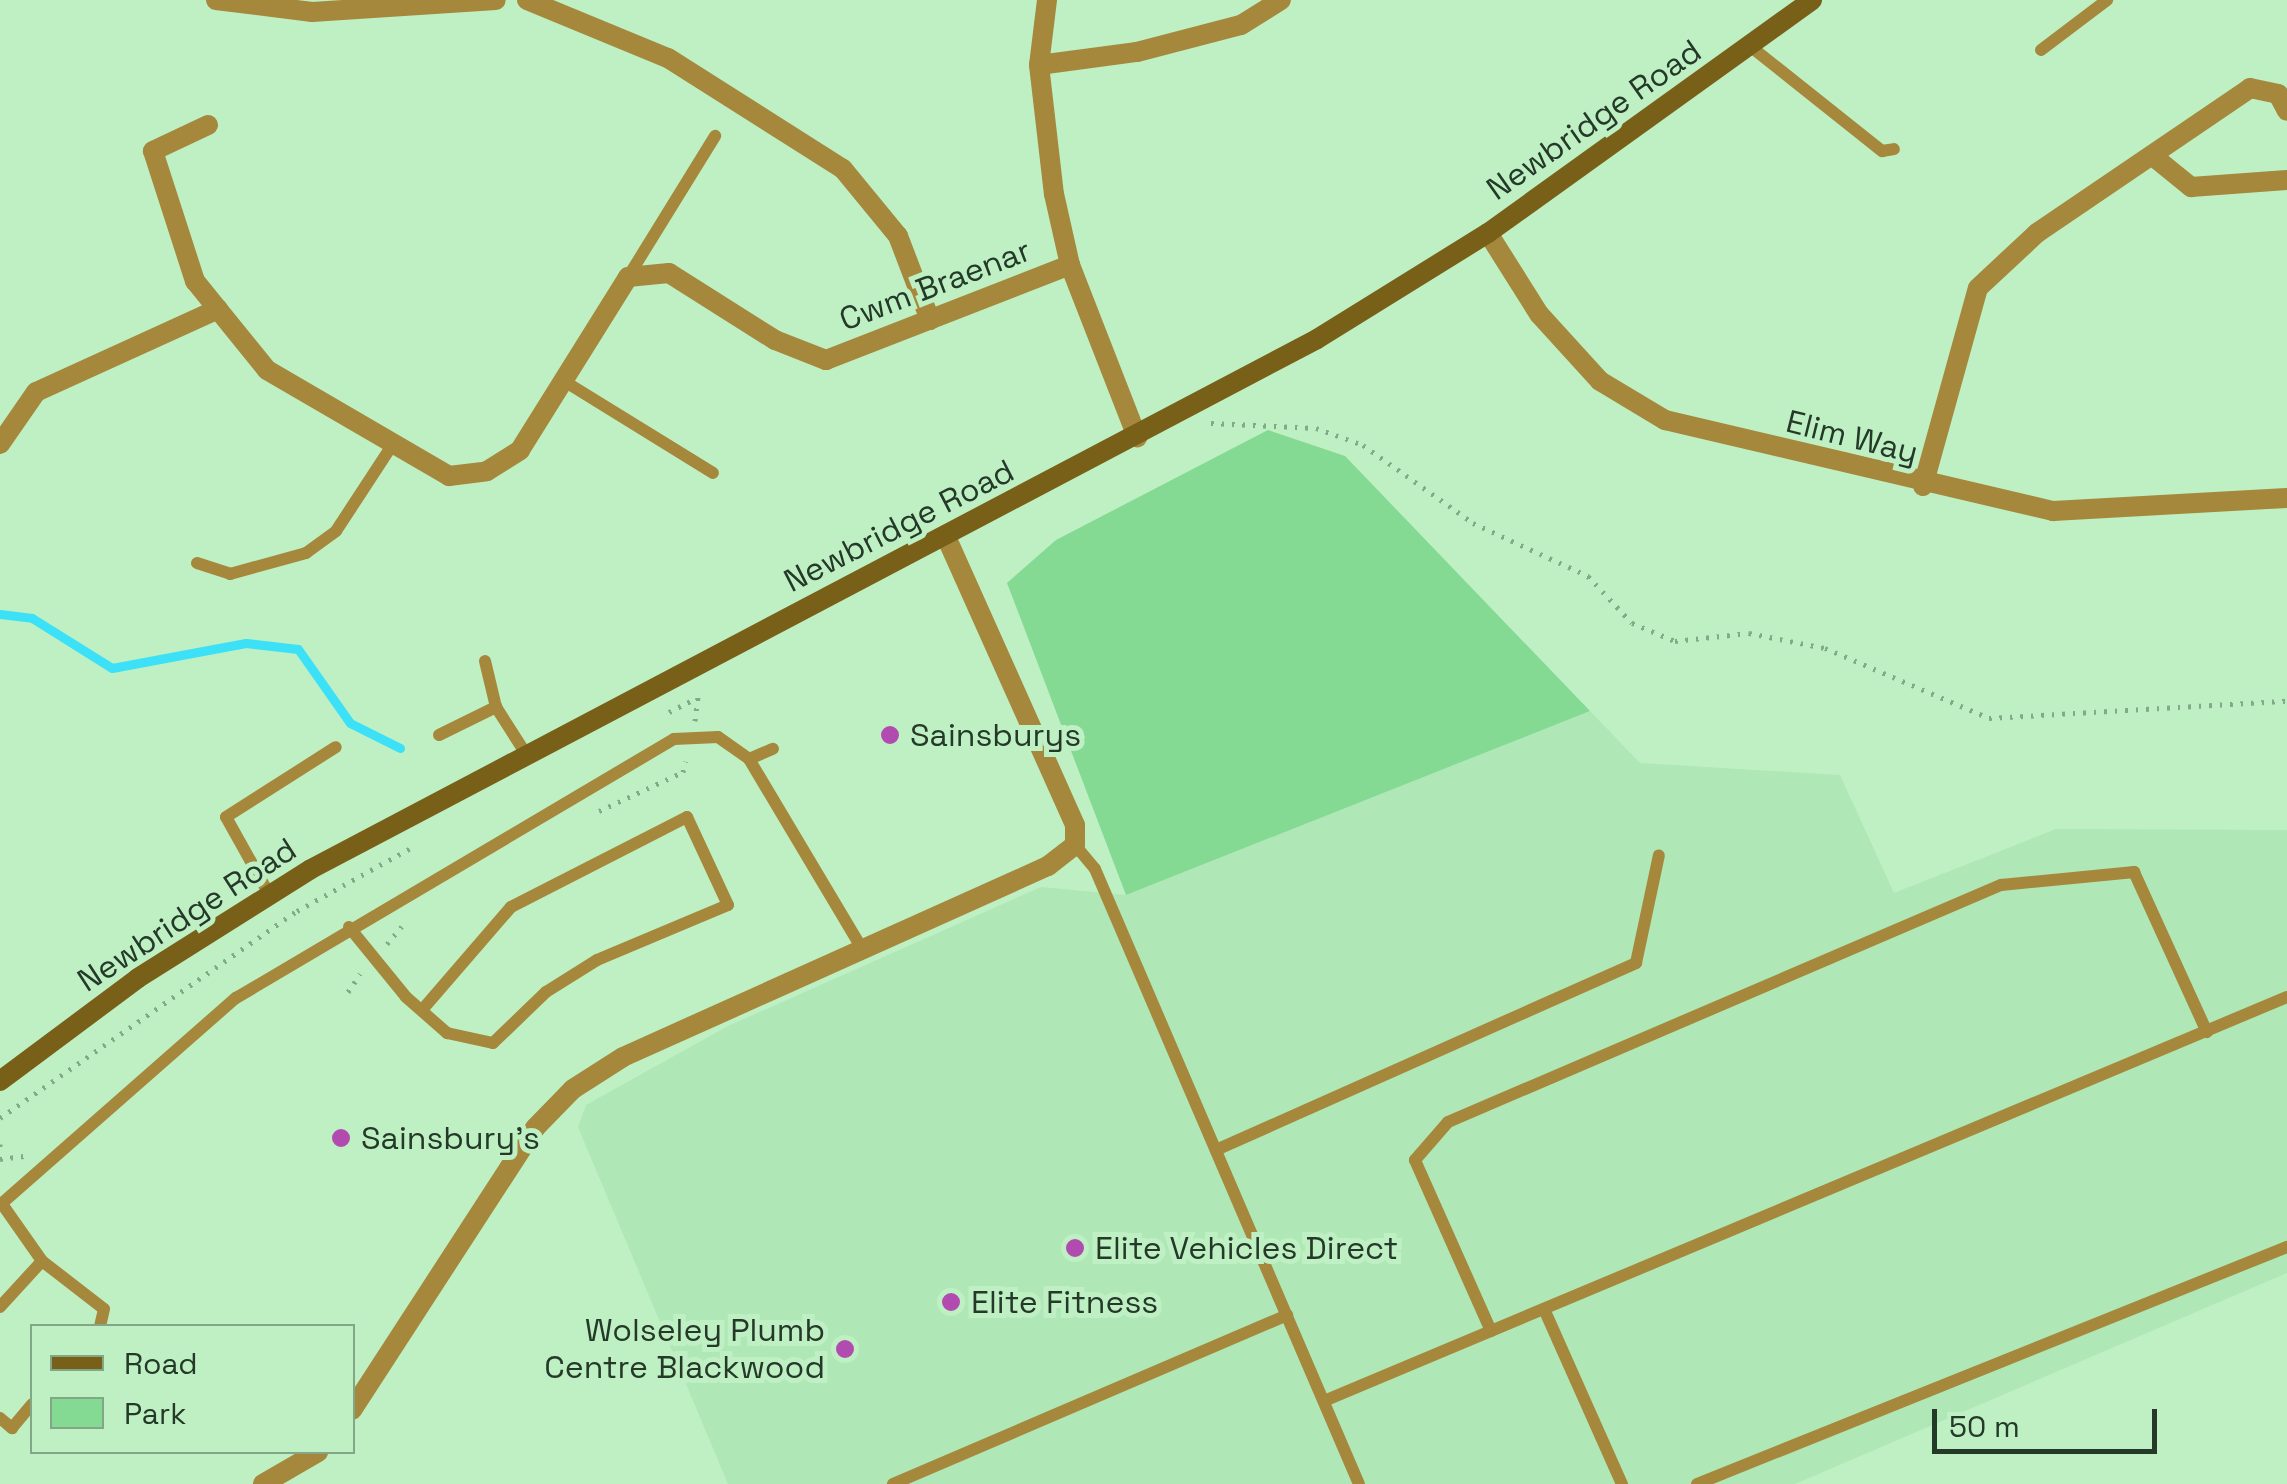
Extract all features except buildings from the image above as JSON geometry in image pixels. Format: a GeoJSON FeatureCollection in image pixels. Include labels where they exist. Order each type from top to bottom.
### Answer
{"type":"FeatureCollection","features":[{"type":"Feature","properties":{"kind":"main road","name":"Newbridge Road"},"geometry":{"type":"LineString","coordinates":[[0,1082],[269,894],[526,754],[1137,437],[1488,233],[1812,0]]}},
{"type":"Feature","properties":{"kind":"street"},"geometry":{"type":"LineString","coordinates":[[216,0],[312,12],[496,0]]}},
{"type":"Feature","properties":{"kind":"street"},"geometry":{"type":"LineString","coordinates":[[526,0],[668,58],[842,170],[898,236],[930,320]]}},
{"type":"Feature","properties":{"kind":"street"},"geometry":{"type":"LineString","coordinates":[[1047,0],[1039,65],[1070,265],[1137,437]]}},
{"type":"Feature","properties":{"kind":"street"},"geometry":{"type":"LineString","coordinates":[[1039,65],[1137,52],[1241,25],[1282,0]]}},
{"type":"Feature","properties":{"kind":"street"},"geometry":{"type":"LineString","coordinates":[[1923,486],[1978,288],[2037,234],[2250,88],[2278,94],[2287,110]]}},
{"type":"Feature","properties":{"kind":"street"},"geometry":{"type":"LineString","coordinates":[[208,125],[154,151],[195,281],[267,370],[449,476],[487,471],[520,450],[628,277]]}},
{"type":"Feature","properties":{"kind":"street"},"geometry":{"type":"LineString","coordinates":[[2154,156],[2190,187],[2287,180]]}},
{"type":"Feature","properties":{"kind":"street","name":"Elim Way"},"geometry":{"type":"LineString","coordinates":[[1488,233],[1539,314],[1600,382],[1665,420],[1923,486],[2053,511],[2287,498]]}},
{"type":"Feature","properties":{"kind":"street","name":"Cwm Braenar"},"geometry":{"type":"LineString","coordinates":[[628,277],[669,273],[775,340],[826,360],[1070,265]]}},
{"type":"Feature","properties":{"kind":"street"},"geometry":{"type":"LineString","coordinates":[[0,444],[36,392],[218,309]]}},
{"type":"Feature","properties":{"kind":"street"},"geometry":{"type":"LineString","coordinates":[[355,1405],[535,1128],[573,1090],[861,948],[1048,866],[1075,845],[1075,825],[946,536]]}},
{"type":"Feature","properties":{"kind":"street"},"geometry":{"type":"LineString","coordinates":[[263,1484],[315,1454]]}},
{"type":"Feature","properties":{"kind":"lane"},"geometry":{"type":"LineString","coordinates":[[2040,50],[2107,0]]}},
{"type":"Feature","properties":{"kind":"lane"},"geometry":{"type":"LineString","coordinates":[[1750,46],[1882,151],[1894,150]]}},
{"type":"Feature","properties":{"kind":"lane"},"geometry":{"type":"LineString","coordinates":[[628,277],[715,136]]}},
{"type":"Feature","properties":{"kind":"lane"},"geometry":{"type":"LineString","coordinates":[[564,381],[713,473]]}},
{"type":"Feature","properties":{"kind":"lane"},"geometry":{"type":"LineString","coordinates":[[197,564],[230,574],[306,553],[336,531],[393,444]]}},
{"type":"Feature","properties":{"kind":"lane"},"geometry":{"type":"LineString","coordinates":[[485,662],[496,707],[526,754]]}},
{"type":"Feature","properties":{"kind":"lane"},"geometry":{"type":"LineString","coordinates":[[439,734],[496,707]]}},
{"type":"Feature","properties":{"kind":"lane"},"geometry":{"type":"LineString","coordinates":[[100,1324],[104,1310],[42,1260],[1,1205],[236,998],[348,927],[660,745],[718,737],[749,759],[861,948]]}},
{"type":"Feature","properties":{"kind":"lane"},"geometry":{"type":"LineString","coordinates":[[269,894],[226,818],[336,746]]}},
{"type":"Feature","properties":{"kind":"lane"},"geometry":{"type":"LineString","coordinates":[[749,759],[773,750]]}},
{"type":"Feature","properties":{"kind":"lane"},"geometry":{"type":"LineString","coordinates":[[348,927],[422,1010],[473,1045],[494,1043],[546,992],[597,960],[728,905],[687,817],[511,908],[422,1010]]}},
{"type":"Feature","properties":{"kind":"lane"},"geometry":{"type":"LineString","coordinates":[[1075,845],[1096,869],[1360,1484]]}},
{"type":"Feature","properties":{"kind":"lane"},"geometry":{"type":"LineString","coordinates":[[1216,1150],[1636,963],[1659,855]]}},
{"type":"Feature","properties":{"kind":"lane"},"geometry":{"type":"LineString","coordinates":[[1491,1331],[1416,1160],[1448,1122],[2001,884],[2134,872],[2207,1032]]}},
{"type":"Feature","properties":{"kind":"lane"},"geometry":{"type":"LineString","coordinates":[[1324,1401],[2287,997]]}},
{"type":"Feature","properties":{"kind":"lane"},"geometry":{"type":"LineString","coordinates":[[1697,1484],[2287,1247]]}},
{"type":"Feature","properties":{"kind":"lane"},"geometry":{"type":"LineString","coordinates":[[0,1307],[42,1260]]}},
{"type":"Feature","properties":{"kind":"lane"},"geometry":{"type":"LineString","coordinates":[[1544,1308],[1622,1484]]}},
{"type":"Feature","properties":{"kind":"lane"},"geometry":{"type":"LineString","coordinates":[[893,1484],[1287,1315]]}},
{"type":"Feature","properties":{"kind":"lane"},"geometry":{"type":"LineString","coordinates":[[0,1418],[12,1428],[30,1406]]}},
{"type":"Feature","properties":{"kind":"path"},"geometry":{"type":"LineString","coordinates":[[1250,425],[1316,428],[1363,445],[1473,523],[1588,576],[1632,623],[1675,641],[1748,633],[1825,648],[1989,718],[2287,701]]}},
{"type":"Feature","properties":{"kind":"path"},"geometry":{"type":"LineString","coordinates":[[649,722],[697,698]]}},
{"type":"Feature","properties":{"kind":"path"},"geometry":{"type":"LineString","coordinates":[[0,1118],[282,920],[426,839]]}},
{"type":"Feature","properties":{"kind":"shaded area"},"geometry":{"type":"Polygon","coordinates":[[[1590,711],[1640,763],[1840,775],[1894,893],[2056,829],[2287,830],[2287,1273],[1795,1484],[728,1484],[578,1127],[586,1105],[728,1026],[1041,887],[1126,895],[1590,711]]]}},
{"type":"Feature","properties":{"kind":"green space"},"geometry":{"type":"Polygon","coordinates":[[[1268,430],[1345,456],[1590,711],[1126,895],[1007,583],[1056,540],[1268,430]]]}},
{"type":"Feature","properties":{"kind":"waterway"},"geometry":{"type":"LineString","coordinates":[[0,614],[32,618],[112,668],[246,643],[298,649],[350,723],[400,748]]}},
{"type":"Feature","properties":{"kind":"place","name":"Sainsburys"},"geometry":{"type":"Point","coordinates":[890,735]}},
{"type":"Feature","properties":{"kind":"place","name":"Sainsbury's"},"geometry":{"type":"Point","coordinates":[341,1138]}},
{"type":"Feature","properties":{"kind":"place","name":"Elite Vehicles Direct"},"geometry":{"type":"Point","coordinates":[1075,1248]}},
{"type":"Feature","properties":{"kind":"place","name":"Elite Fitness"},"geometry":{"type":"Point","coordinates":[951,1302]}},
{"type":"Feature","properties":{"kind":"place","name":"Wolseley Plumb Centre Blackwood"},"geometry":{"type":"Point","coordinates":[845,1349]}}]}
